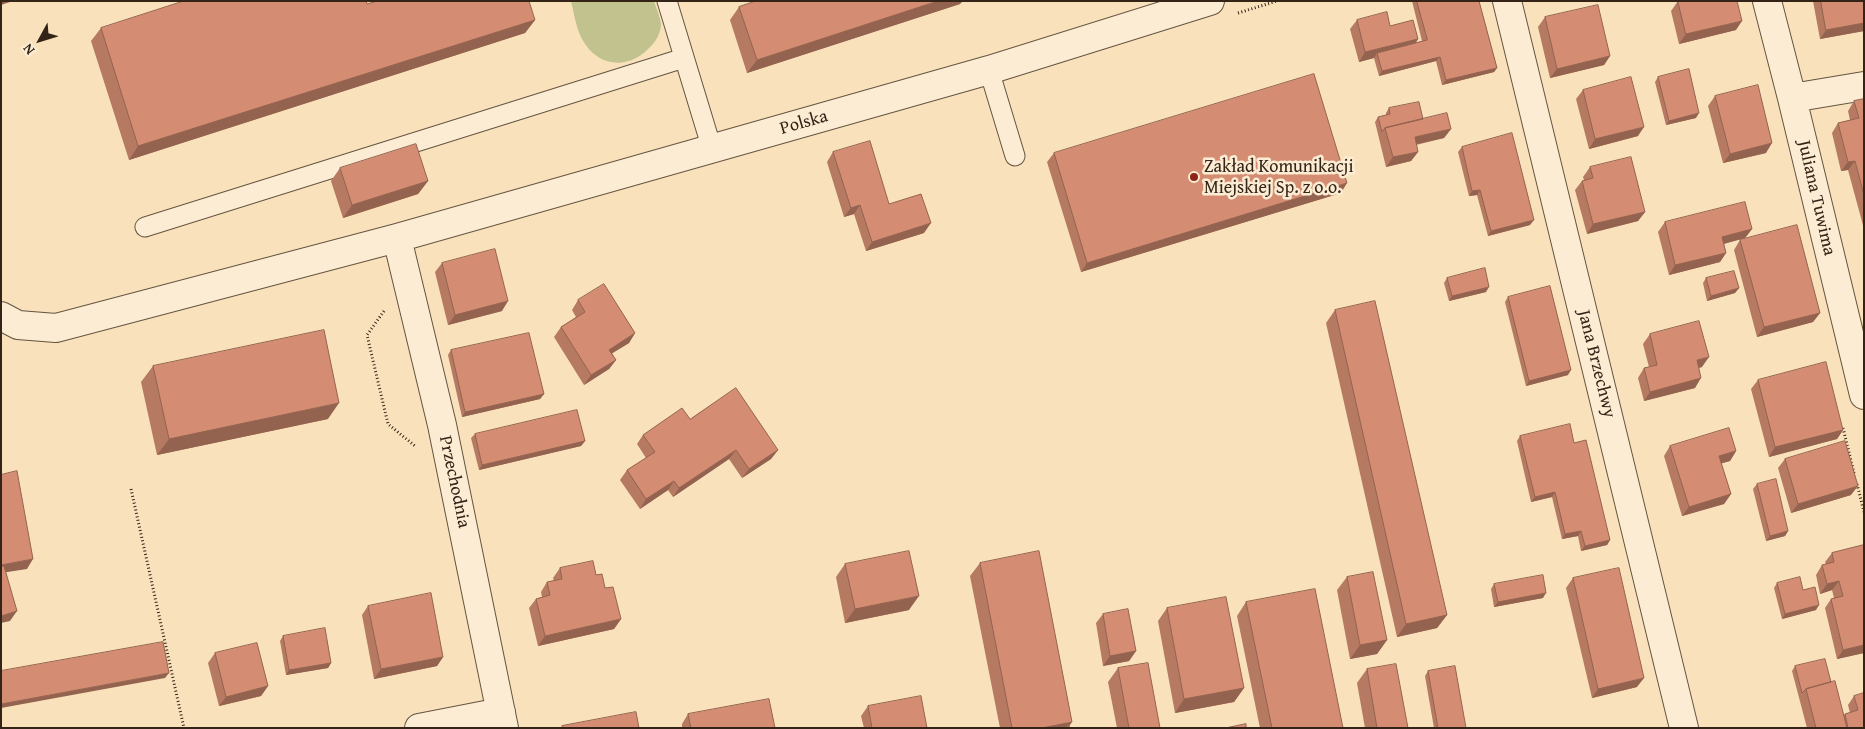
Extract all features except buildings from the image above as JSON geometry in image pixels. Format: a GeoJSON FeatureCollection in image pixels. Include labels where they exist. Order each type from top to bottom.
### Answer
{"type":"FeatureCollection","features":[{"type":"Feature","properties":{"kind":"street","name":"Polska"},"geometry":{"type":"LineString","coordinates":[[1,316],[18,325],[56,328],[397,238],[712,149],[990,70],[1210,1]]}},
{"type":"Feature","properties":{"kind":"street","name":"Jana Brzechwy"},"geometry":{"type":"LineString","coordinates":[[1507,1],[1684,728]]}},
{"type":"Feature","properties":{"kind":"street","name":"Juliana Tuwima"},"geometry":{"type":"LineString","coordinates":[[1766,1],[1857,340],[1864,395]]}},
{"type":"Feature","properties":{"kind":"street"},"geometry":{"type":"LineString","coordinates":[[1792,98],[1864,86]]}},
{"type":"Feature","properties":{"kind":"street","name":"Przechodnia"},"geometry":{"type":"LineString","coordinates":[[397,238],[442,425],[503,720]]}},
{"type":"Feature","properties":{"kind":"street"},"geometry":{"type":"LineString","coordinates":[[419,728],[503,720]]}},
{"type":"Feature","properties":{"kind":"lane"},"geometry":{"type":"LineString","coordinates":[[667,1],[712,149]]}},
{"type":"Feature","properties":{"kind":"lane"},"geometry":{"type":"LineString","coordinates":[[145,227],[684,58]]}},
{"type":"Feature","properties":{"kind":"lane"},"geometry":{"type":"LineString","coordinates":[[990,70],[1015,156]]}},
{"type":"Feature","properties":{"kind":"path"},"geometry":{"type":"LineString","coordinates":[[386,308],[367,336],[388,424],[415,445]]}},
{"type":"Feature","properties":{"kind":"path"},"geometry":{"type":"LineString","coordinates":[[131,490],[184,728]]}},
{"type":"Feature","properties":{"kind":"green space"},"geometry":{"type":"Polygon","coordinates":[[[571,1],[654,1],[661,27],[656,41],[644,53],[634,59],[615,63],[606,61],[589,49],[582,39],[571,1]]]}},
{"type":"Feature","properties":{"kind":"place","name":"Zakład Komunikacji Miejskiej Sp. z o.o."},"geometry":{"type":"Point","coordinates":[1194,177]}}]}
